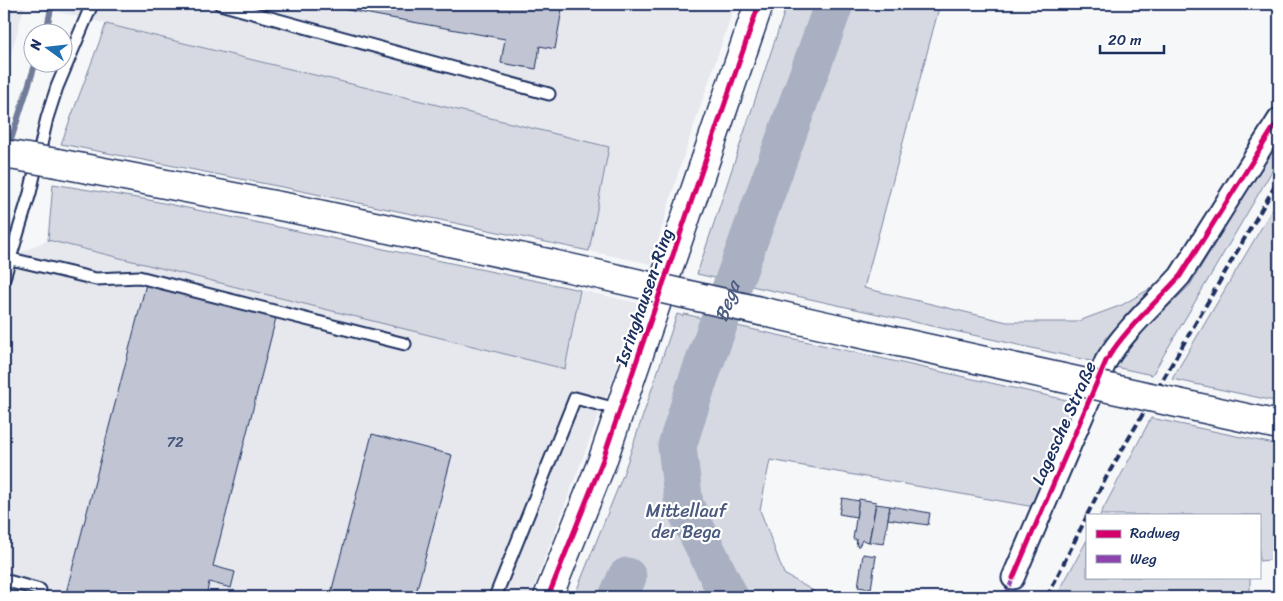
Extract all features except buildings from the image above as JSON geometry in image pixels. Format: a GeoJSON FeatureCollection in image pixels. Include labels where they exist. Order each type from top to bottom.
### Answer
{"type":"FeatureCollection","features":[{"type":"Feature","properties":{"kind":"main road","name":"Isringhausen-Ring"},"geometry":{"type":"LineString","coordinates":[[548,597],[602,462],[759,4]]}},
{"type":"Feature","properties":{"kind":"main road"},"geometry":{"type":"LineString","coordinates":[[4,154],[295,209],[1279,425]]}},
{"type":"Feature","properties":{"kind":"street","name":"Lagesche Straße"},"geometry":{"type":"LineString","coordinates":[[1013,578],[1106,361],[1118,342],[1143,313],[1180,276],[1279,119]]}},
{"type":"Feature","properties":{"kind":"lane"},"geometry":{"type":"LineString","coordinates":[[4,278],[30,193],[54,94],[92,4]]}},
{"type":"Feature","properties":{"kind":"lane"},"geometry":{"type":"LineString","coordinates":[[220,4],[549,94]]}},
{"type":"Feature","properties":{"kind":"lane"},"geometry":{"type":"LineString","coordinates":[[11,259],[96,279],[139,277],[405,344]]}},
{"type":"Feature","properties":{"kind":"lane"},"geometry":{"type":"LineString","coordinates":[[495,597],[575,398],[620,410]]}},
{"type":"Feature","properties":{"kind":"lane"},"geometry":{"type":"LineString","coordinates":[[4,580],[40,590]]}},
{"type":"Feature","properties":{"kind":"shaded area"},"geometry":{"type":"Polygon","coordinates":[[[4,4],[25,4],[8,65],[4,67],[4,4]]]}},
{"type":"Feature","properties":{"kind":"shaded area"},"geometry":{"type":"Polygon","coordinates":[[[26,4],[735,4],[680,167],[651,264],[589,251],[608,147],[26,4]]]}},
{"type":"Feature","properties":{"kind":"shaded area"},"geometry":{"type":"Polygon","coordinates":[[[48,240],[565,369],[580,290],[638,303],[612,381],[530,597],[4,597],[4,260],[48,240]]]}},
{"type":"Feature","properties":{"kind":"green space"},"geometry":{"type":"Polygon","coordinates":[[[787,4],[940,4],[864,288],[1007,322],[1076,322],[1122,305],[1151,288],[1107,337],[1095,362],[697,274],[787,4]]]}},
{"type":"Feature","properties":{"kind":"green space"},"geometry":{"type":"Polygon","coordinates":[[[106,24],[609,147],[589,251],[287,188],[61,144],[106,24]]]}},
{"type":"Feature","properties":{"kind":"green space"},"geometry":{"type":"Polygon","coordinates":[[[1279,136],[1279,159],[1152,375],[1115,367],[1129,342],[1143,326],[1167,308],[1190,285],[1279,136]]]}},
{"type":"Feature","properties":{"kind":"green space"},"geometry":{"type":"Polygon","coordinates":[[[53,184],[149,200],[580,290],[565,369],[48,240],[53,184]]]}},
{"type":"Feature","properties":{"kind":"green space"},"geometry":{"type":"Polygon","coordinates":[[[1279,198],[1279,402],[1172,379],[1279,198]]]}},
{"type":"Feature","properties":{"kind":"green space","name":"Mittellauf der Bega"},"geometry":{"type":"Polygon","coordinates":[[[677,314],[683,316],[684,314],[1071,401],[1088,407],[1034,507],[770,460],[760,510],[784,574],[824,597],[574,597],[623,475],[677,314]]]}},
{"type":"Feature","properties":{"kind":"green space"},"geometry":{"type":"Polygon","coordinates":[[[1151,418],[1279,445],[1279,559],[1260,561],[1260,514],[1101,514],[1151,418]]]}},
{"type":"Feature","properties":{"kind":"green space"},"geometry":{"type":"Polygon","coordinates":[[[1086,542],[1086,578],[1250,578],[1250,597],[1056,597],[1086,542]]]}},
{"type":"Feature","properties":{"kind":"waterway"},"geometry":{"type":"LineString","coordinates":[[48,22],[52,4]]}},
{"type":"Feature","properties":{"kind":"waterway","name":"Bega"},"geometry":{"type":"LineString","coordinates":[[729,597],[684,505],[677,446],[696,386],[834,4]]}},
{"type":"Feature","properties":{"kind":"waterway"},"geometry":{"type":"LineString","coordinates":[[8,149],[33,72]]}},
{"type":"Feature","properties":{"kind":"waterway","name":"Bega"},"geometry":{"type":"LineString","coordinates":[[618,597],[627,577]]}},
{"type":"Feature","properties":{"kind":"railway"},"geometry":{"type":"LineString","coordinates":[[1088,514],[1107,476],[1279,179]]}},
{"type":"Feature","properties":{"kind":"railway"},"geometry":{"type":"LineString","coordinates":[[1047,597],[1086,518]]}},
{"type":"Feature","properties":{"kind":"marked path"},"geometry":{"type":"LineString","coordinates":[[1005,597],[1013,578]]}},
{"type":"Feature","properties":{"kind":"cycle path"},"geometry":{"type":"LineString","coordinates":[[548,597],[602,462],[759,4]]}},
{"type":"Feature","properties":{"kind":"cycle path"},"geometry":{"type":"LineString","coordinates":[[1013,578],[1106,361],[1122,338],[1180,276],[1279,119]]}}]}
